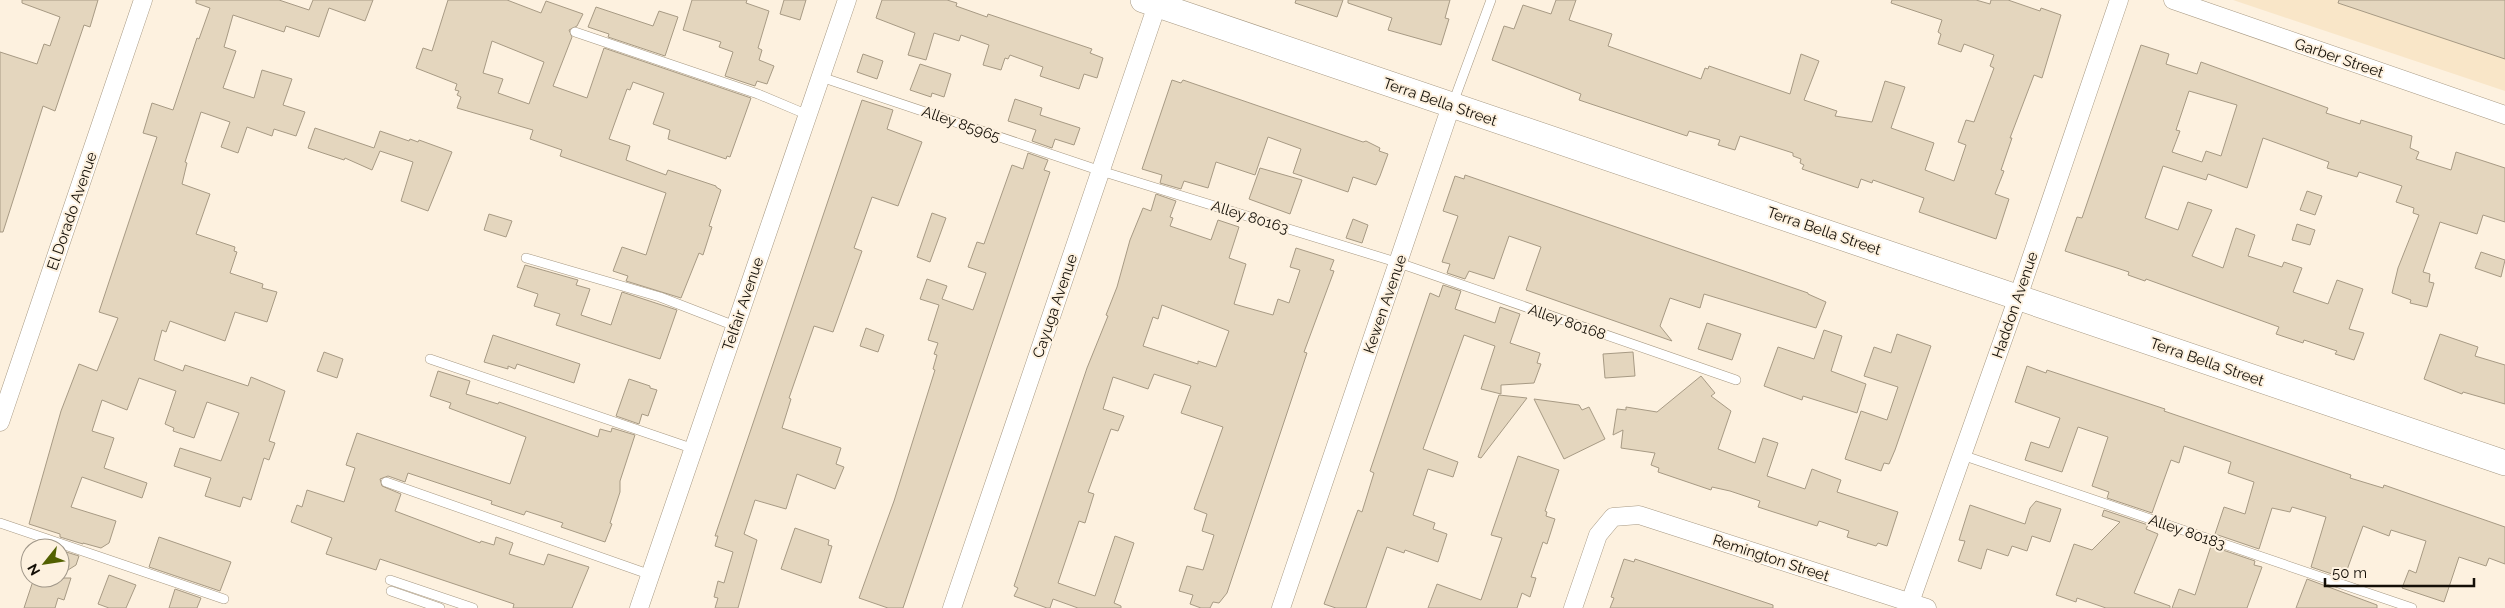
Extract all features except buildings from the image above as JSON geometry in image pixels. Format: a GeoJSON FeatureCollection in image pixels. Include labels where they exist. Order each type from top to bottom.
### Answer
{"type":"FeatureCollection","features":[{"type":"Feature","properties":{"kind":"main road","name":"Terra Bella Street"},"geometry":{"type":"LineString","coordinates":[[1150,2],[1451,106],[2505,463]]}},
{"type":"Feature","properties":{"kind":"street","name":"El Dorado Avenue"},"geometry":{"type":"LineString","coordinates":[[0,422],[143,0]]}},
{"type":"Feature","properties":{"kind":"street","name":"Telfair Avenue"},"geometry":{"type":"LineString","coordinates":[[639,608],[847,0]]}},
{"type":"Feature","properties":{"kind":"street","name":"Haddon Avenue"},"geometry":{"type":"LineString","coordinates":[[1909,605],[2018,297],[2119,0]]}},
{"type":"Feature","properties":{"kind":"street","name":"Garber Street"},"geometry":{"type":"LineString","coordinates":[[2173,0],[2505,115]]}},
{"type":"Feature","properties":{"kind":"street","name":"Cayuga Avenue"},"geometry":{"type":"LineString","coordinates":[[952,608],[1101,171],[1150,2]]}},
{"type":"Feature","properties":{"kind":"street","name":"Kewen Avenue"},"geometry":{"type":"LineString","coordinates":[[1281,608],[1451,106]]}},
{"type":"Feature","properties":{"kind":"street","name":"Remington Street"},"geometry":{"type":"LineString","coordinates":[[1573,608],[1598,535],[1613,517],[1640,515],[1909,605],[1927,608]]}},
{"type":"Feature","properties":{"kind":"lane","name":"Kewen Avenue"},"geometry":{"type":"LineString","coordinates":[[1451,106],[1491,0]]}},
{"type":"Feature","properties":{"kind":"lane"},"geometry":{"type":"LineString","coordinates":[[575,32],[758,94],[808,115]]}},
{"type":"Feature","properties":{"kind":"lane","name":"Alley 85965"},"geometry":{"type":"LineString","coordinates":[[821,77],[1101,171]]}},
{"type":"Feature","properties":{"kind":"lane","name":"Alley 80163"},"geometry":{"type":"LineString","coordinates":[[1101,171],[1399,263]]}},
{"type":"Feature","properties":{"kind":"lane"},"geometry":{"type":"LineString","coordinates":[[526,258],[660,297],[735,326]]}},
{"type":"Feature","properties":{"kind":"lane","name":"Alley 80168"},"geometry":{"type":"LineString","coordinates":[[1399,263],[1736,380]]}},
{"type":"Feature","properties":{"kind":"lane"},"geometry":{"type":"LineString","coordinates":[[430,358],[694,449]]}},
{"type":"Feature","properties":{"kind":"lane","name":"Alley 80183"},"geometry":{"type":"LineString","coordinates":[[1962,455],[2412,608]]}},
{"type":"Feature","properties":{"kind":"lane"},"geometry":{"type":"LineString","coordinates":[[386,482],[650,575]]}},
{"type":"Feature","properties":{"kind":"lane"},"geometry":{"type":"LineString","coordinates":[[0,523],[224,599]]}},
{"type":"Feature","properties":{"kind":"lane"},"geometry":{"type":"LineString","coordinates":[[390,580],[473,608]]}},
{"type":"Feature","properties":{"kind":"lane"},"geometry":{"type":"LineString","coordinates":[[391,591],[440,608]]}},
{"type":"Feature","properties":{"kind":"shaded area"},"geometry":{"type":"Polygon","coordinates":[[[2233,0],[2505,0],[2505,91],[2233,0]]]}}]}
